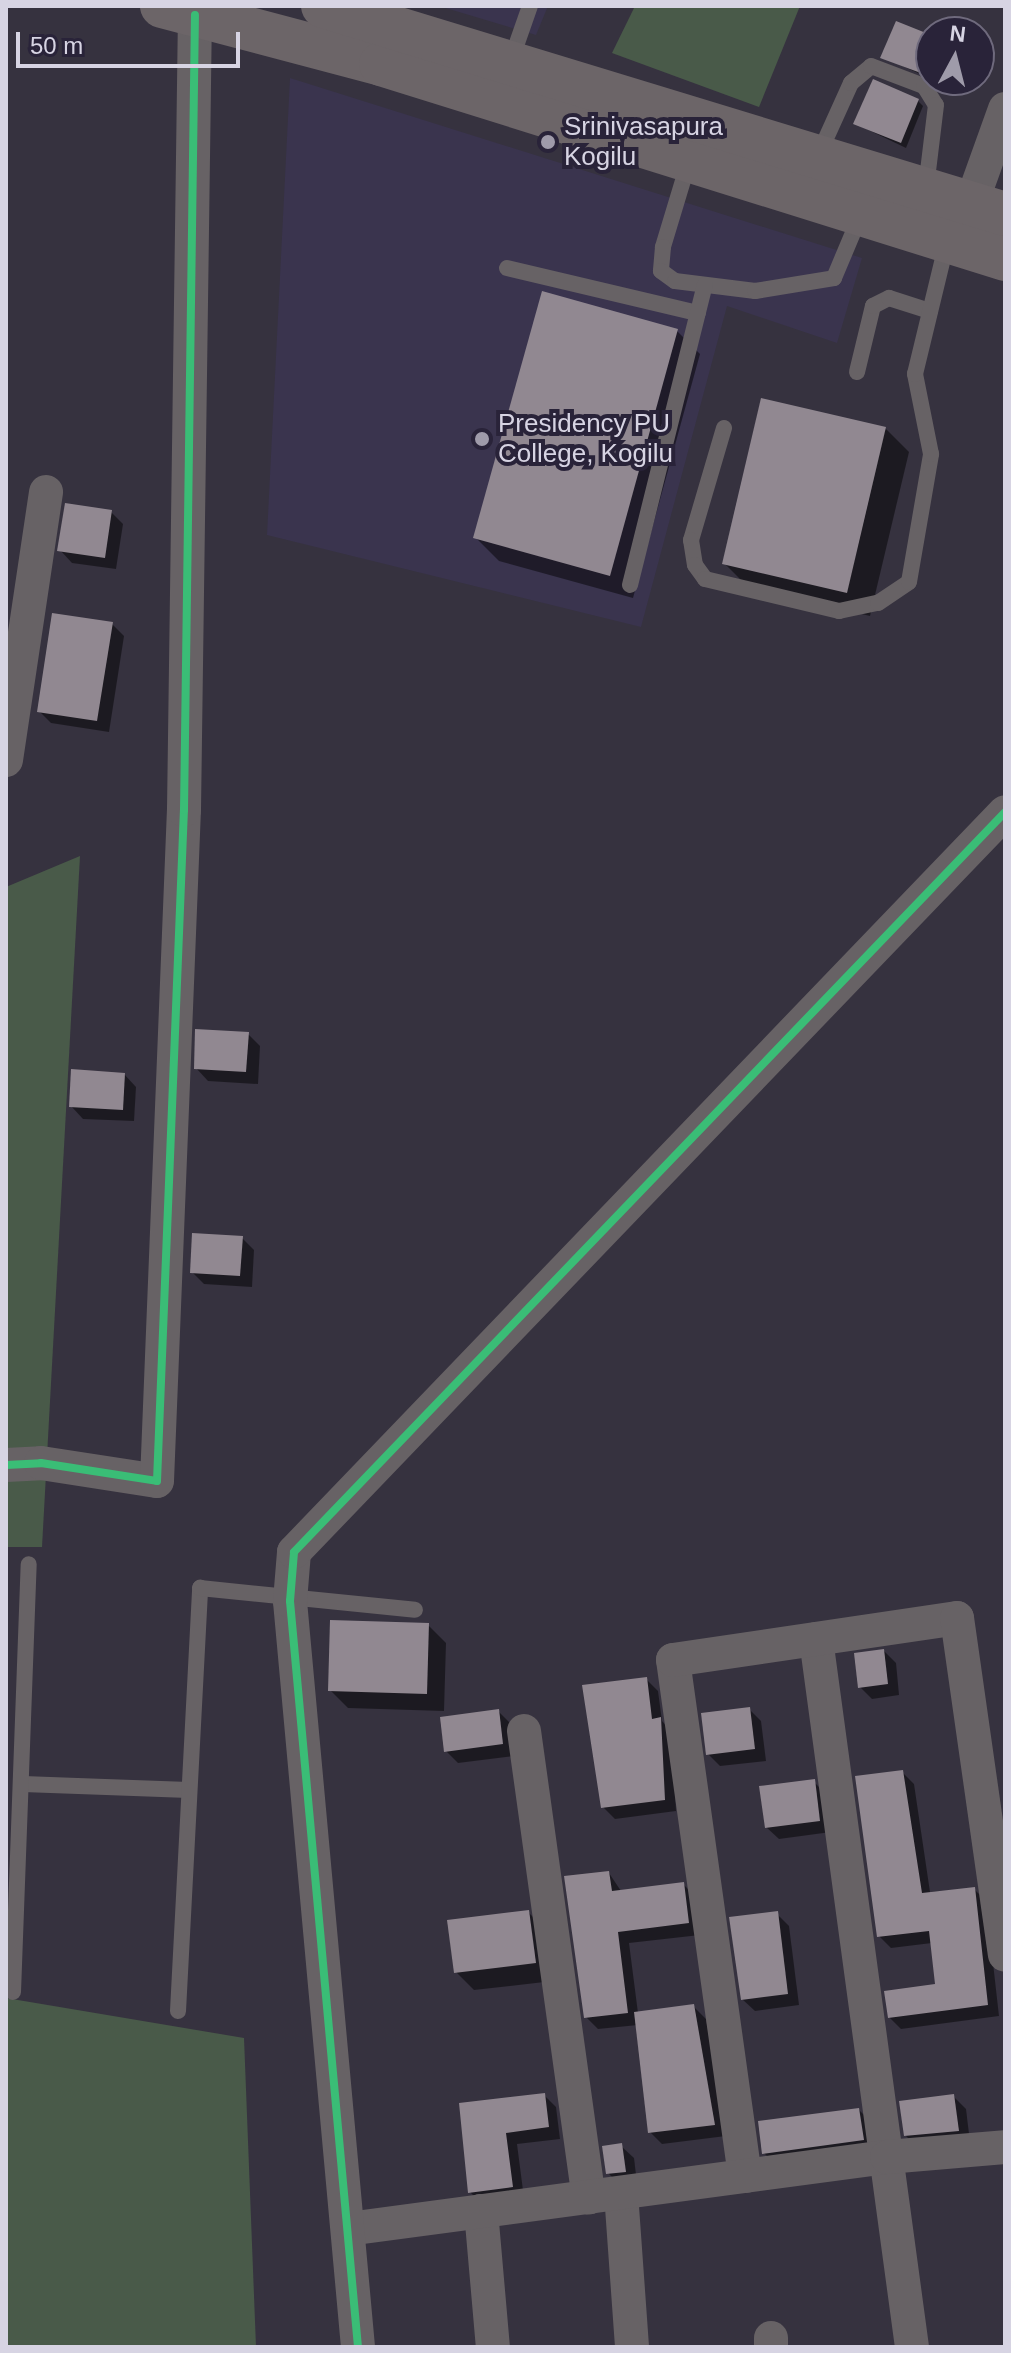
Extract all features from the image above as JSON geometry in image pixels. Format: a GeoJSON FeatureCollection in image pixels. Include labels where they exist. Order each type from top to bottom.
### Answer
{"type":"FeatureCollection","features":[{"type":"Feature","properties":{"kind":"main road"},"geometry":{"type":"LineString","coordinates":[[323,6],[392,32],[689,162],[1005,259]]}},
{"type":"Feature","properties":{"kind":"main road"},"geometry":{"type":"LineString","coordinates":[[179,10],[392,32],[988,209]]}},
{"type":"Feature","properties":{"kind":"street"},"geometry":{"type":"LineString","coordinates":[[6,1465],[41,1463],[157,1481],[184,810],[179,10]]}},
{"type":"Feature","properties":{"kind":"street"},"geometry":{"type":"LineString","coordinates":[[988,209],[1005,109]]}},
{"type":"Feature","properties":{"kind":"street"},"geometry":{"type":"LineString","coordinates":[[6,760],[46,492]]}},
{"type":"Feature","properties":{"kind":"street"},"geometry":{"type":"LineString","coordinates":[[358,2347],[290,1601],[294,1552],[1005,812]]}},
{"type":"Feature","properties":{"kind":"street"},"geometry":{"type":"LineString","coordinates":[[745,2176],[673,1660],[957,1618],[1005,1955]]}},
{"type":"Feature","properties":{"kind":"street"},"geometry":{"type":"LineString","coordinates":[[816,1639],[905,2275],[912,2347]]}},
{"type":"Feature","properties":{"kind":"street"},"geometry":{"type":"LineString","coordinates":[[524,1731],[632,2347]]}},
{"type":"Feature","properties":{"kind":"street"},"geometry":{"type":"LineString","coordinates":[[348,2229],[887,2157],[1005,2147]]}},
{"type":"Feature","properties":{"kind":"street"},"geometry":{"type":"LineString","coordinates":[[481,2211],[493,2347]]}},
{"type":"Feature","properties":{"kind":"lane"},"geometry":{"type":"LineString","coordinates":[[510,65],[530,6]]}},
{"type":"Feature","properties":{"kind":"lane"},"geometry":{"type":"LineString","coordinates":[[817,157],[851,83],[871,66],[924,86],[936,105],[926,190]]}},
{"type":"Feature","properties":{"kind":"lane"},"geometry":{"type":"LineString","coordinates":[[689,162],[674,203],[661,271],[675,281],[755,291],[834,278],[861,214]]}},
{"type":"Feature","properties":{"kind":"lane"},"geometry":{"type":"LineString","coordinates":[[724,428],[691,540],[695,565],[705,579],[839,611],[878,603],[909,582],[931,454],[915,374],[948,241]]}},
{"type":"Feature","properties":{"kind":"lane"},"geometry":{"type":"LineString","coordinates":[[507,268],[698,313]]}},
{"type":"Feature","properties":{"kind":"lane"},"geometry":{"type":"LineString","coordinates":[[630,585],[705,285]]}},
{"type":"Feature","properties":{"kind":"lane"},"geometry":{"type":"LineString","coordinates":[[857,372],[873,306],[889,298],[930,311]]}},
{"type":"Feature","properties":{"kind":"lane"},"geometry":{"type":"LineString","coordinates":[[13,1992],[29,1564]]}},
{"type":"Feature","properties":{"kind":"lane"},"geometry":{"type":"LineString","coordinates":[[178,2011],[200,1588],[290,1601],[415,1610]]}},
{"type":"Feature","properties":{"kind":"lane"},"geometry":{"type":"LineString","coordinates":[[23,1784],[189,1790]]}},
{"type":"Feature","properties":{"kind":"shaded area"},"geometry":{"type":"Polygon","coordinates":[[[439,6],[548,6],[536,35],[439,6]]]}},
{"type":"Feature","properties":{"kind":"shaded area","name":"Presidency PU College, Kogilu"},"geometry":{"type":"Polygon","coordinates":[[[290,78],[862,258],[837,343],[727,306],[641,627],[267,535],[290,78]]]}},
{"type":"Feature","properties":{"kind":"green space"},"geometry":{"type":"Polygon","coordinates":[[[635,6],[800,6],[759,107],[612,53],[635,6]]]}},
{"type":"Feature","properties":{"kind":"green space"},"geometry":{"type":"Polygon","coordinates":[[[80,856],[42,1547],[6,1547],[6,887],[80,856]]]}},
{"type":"Feature","properties":{"kind":"green space"},"geometry":{"type":"Polygon","coordinates":[[[6,1998],[244,2038],[256,2347],[6,2347],[6,1998]]]}},
{"type":"Feature","properties":{"kind":"building"},"geometry":{"type":"Polygon","coordinates":[[[896,21],[915,29],[915,71],[880,58],[896,21]]]}},
{"type":"Feature","properties":{"kind":"building"},"geometry":{"type":"Polygon","coordinates":[[[873,79],[919,99],[901,143],[853,124],[873,79]]]}},
{"type":"Feature","properties":{"kind":"building"},"geometry":{"type":"Polygon","coordinates":[[[542,291],[678,329],[610,576],[473,538],[542,291]]]}},
{"type":"Feature","properties":{"kind":"building"},"geometry":{"type":"Polygon","coordinates":[[[761,398],[886,427],[847,593],[722,564],[761,398]]]}},
{"type":"Feature","properties":{"kind":"building"},"geometry":{"type":"Polygon","coordinates":[[[65,503],[112,510],[105,558],[57,551],[65,503]]]}},
{"type":"Feature","properties":{"kind":"building"},"geometry":{"type":"Polygon","coordinates":[[[52,613],[113,622],[97,721],[37,712],[52,613]]]}},
{"type":"Feature","properties":{"kind":"building"},"geometry":{"type":"Polygon","coordinates":[[[195,1029],[249,1032],[246,1072],[194,1069],[195,1029]]]}},
{"type":"Feature","properties":{"kind":"building"},"geometry":{"type":"Polygon","coordinates":[[[71,1069],[125,1073],[123,1110],[69,1107],[71,1069]]]}},
{"type":"Feature","properties":{"kind":"building"},"geometry":{"type":"Polygon","coordinates":[[[192,1233],[243,1236],[240,1276],[190,1273],[192,1233]]]}},
{"type":"Feature","properties":{"kind":"building"},"geometry":{"type":"Polygon","coordinates":[[[330,1620],[429,1623],[427,1694],[328,1691],[330,1620]]]}},
{"type":"Feature","properties":{"kind":"building"},"geometry":{"type":"Polygon","coordinates":[[[884,1649],[888,1684],[858,1688],[854,1653],[884,1649]]]}},
{"type":"Feature","properties":{"kind":"building"},"geometry":{"type":"Polygon","coordinates":[[[647,1677],[652,1719],[661,1717],[665,1800],[601,1808],[582,1685],[647,1677]]]}},
{"type":"Feature","properties":{"kind":"building"},"geometry":{"type":"Polygon","coordinates":[[[750,1707],[755,1749],[706,1755],[701,1713],[750,1707]]]}},
{"type":"Feature","properties":{"kind":"building"},"geometry":{"type":"Polygon","coordinates":[[[499,1709],[503,1744],[444,1752],[440,1717],[499,1709]]]}},
{"type":"Feature","properties":{"kind":"building"},"geometry":{"type":"Polygon","coordinates":[[[903,1770],[922,1893],[975,1887],[988,2005],[888,2018],[884,1991],[935,1984],[929,1931],[877,1937],[855,1776],[903,1770]]]}},
{"type":"Feature","properties":{"kind":"building"},"geometry":{"type":"Polygon","coordinates":[[[815,1779],[820,1821],[765,1828],[759,1786],[815,1779]]]}},
{"type":"Feature","properties":{"kind":"building"},"geometry":{"type":"Polygon","coordinates":[[[609,1871],[612,1891],[684,1882],[689,1923],[618,1932],[628,2013],[584,2018],[564,1876],[609,1871]]]}},
{"type":"Feature","properties":{"kind":"building"},"geometry":{"type":"Polygon","coordinates":[[[529,1910],[536,1963],[454,1973],[447,1920],[529,1910]]]}},
{"type":"Feature","properties":{"kind":"building"},"geometry":{"type":"Polygon","coordinates":[[[778,1911],[788,1994],[741,2000],[729,1917],[778,1911]]]}},
{"type":"Feature","properties":{"kind":"building"},"geometry":{"type":"Polygon","coordinates":[[[694,2004],[715,2125],[648,2133],[634,2012],[694,2004]]]}},
{"type":"Feature","properties":{"kind":"building"},"geometry":{"type":"Polygon","coordinates":[[[545,2093],[549,2127],[506,2133],[513,2187],[468,2193],[459,2103],[545,2093]]]}},
{"type":"Feature","properties":{"kind":"building"},"geometry":{"type":"Polygon","coordinates":[[[954,2094],[959,2131],[904,2136],[899,2101],[954,2094]]]}},
{"type":"Feature","properties":{"kind":"building"},"geometry":{"type":"Polygon","coordinates":[[[859,2108],[864,2140],[762,2154],[758,2121],[859,2108]]]}},
{"type":"Feature","properties":{"kind":"building"},"geometry":{"type":"Polygon","coordinates":[[[622,2143],[626,2172],[606,2174],[602,2146],[622,2143]]]}},
{"type":"Feature","properties":{"kind":"cycle path"},"geometry":{"type":"LineString","coordinates":[[6,1465],[41,1463],[157,1481],[184,810],[195,15]]}},
{"type":"Feature","properties":{"kind":"cycle path"},"geometry":{"type":"LineString","coordinates":[[358,2347],[290,1601],[294,1552],[1005,812]]}},
{"type":"Feature","properties":{"kind":"place","name":"Srinivasapura Kogilu"},"geometry":{"type":"Point","coordinates":[548,142]}},
{"type":"Feature","properties":{"kind":"place","name":"Presidency PU College, Kogilu"},"geometry":{"type":"Point","coordinates":[482,439]}}]}
